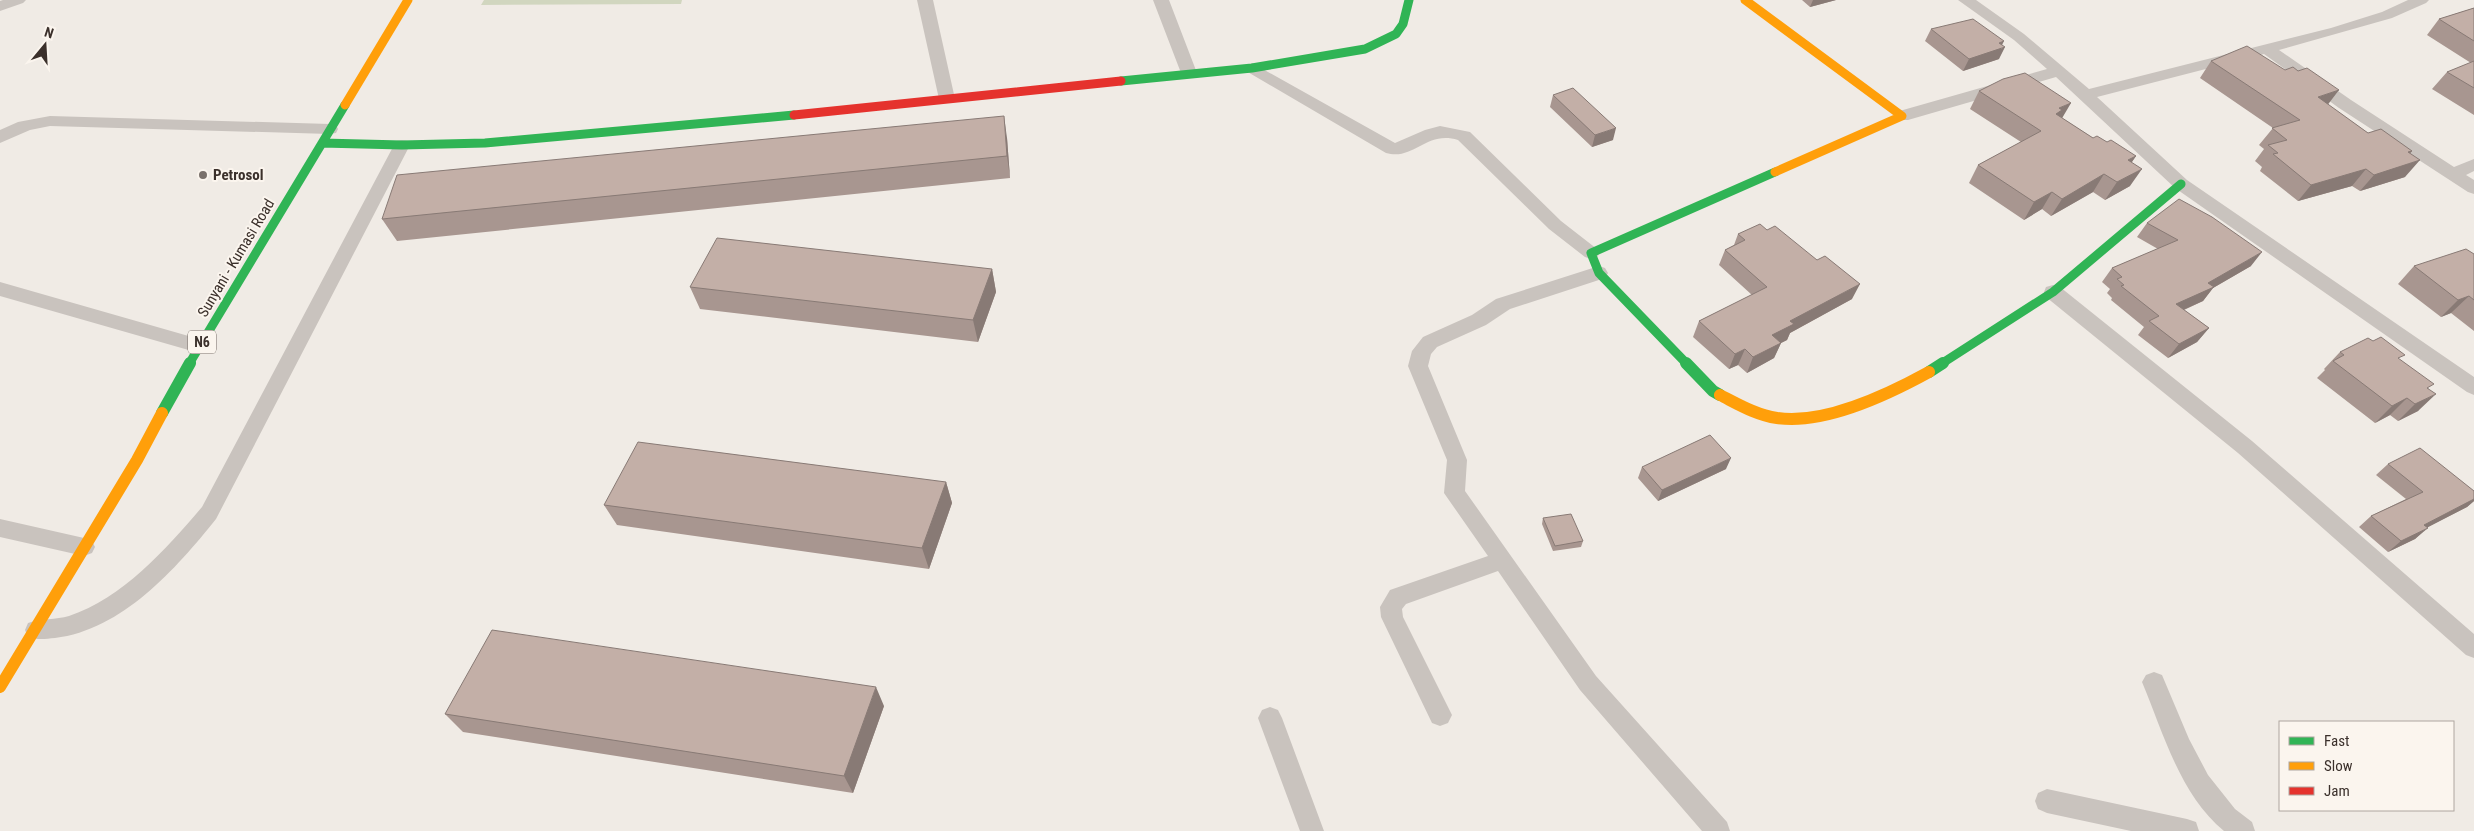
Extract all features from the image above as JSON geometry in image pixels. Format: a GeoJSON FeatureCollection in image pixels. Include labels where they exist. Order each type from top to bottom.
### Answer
{"type":"FeatureCollection","features":[{"type":"Feature","properties":{"kind":"street"},"geometry":{"type":"LineString","coordinates":[[0,6],[18,0]]}},
{"type":"Feature","properties":{"kind":"street","name":"Sunyani - Kumasi Road"},"geometry":{"type":"LineString","coordinates":[[0,687],[8,663],[36,630],[137,460],[199,346],[408,0]]}},
{"type":"Feature","properties":{"kind":"street"},"geometry":{"type":"LineString","coordinates":[[925,0],[947,99]]}},
{"type":"Feature","properties":{"kind":"street"},"geometry":{"type":"LineString","coordinates":[[1161,0],[1189,73]]}},
{"type":"Feature","properties":{"kind":"street"},"geometry":{"type":"LineString","coordinates":[[1745,0],[1902,116]]}},
{"type":"Feature","properties":{"kind":"street"},"geometry":{"type":"LineString","coordinates":[[1966,0],[2019,37],[2059,71],[2181,184],[2474,387]]}},
{"type":"Feature","properties":{"kind":"street"},"geometry":{"type":"LineString","coordinates":[[2087,95],[2267,49],[2387,15],[2421,0]]}},
{"type":"Feature","properties":{"kind":"street"},"geometry":{"type":"LineString","coordinates":[[322,143],[402,145],[485,143],[748,120],[1252,68],[1365,49],[1387,40],[1396,34],[1403,24],[1406,2]]}},
{"type":"Feature","properties":{"kind":"street"},"geometry":{"type":"LineString","coordinates":[[2267,49],[2345,104],[2454,173],[2474,188]]}},
{"type":"Feature","properties":{"kind":"street"},"geometry":{"type":"LineString","coordinates":[[1252,68],[1392,148],[1398,149],[1424,135],[1438,131],[1455,132],[1464,136],[1555,225],[1591,253],[1599,273],[1714,391],[1749,410],[1783,419],[1812,418],[1899,388],[1928,373],[1999,325],[2053,292],[2181,184]]}},
{"type":"Feature","properties":{"kind":"street"},"geometry":{"type":"LineString","coordinates":[[1591,253],[1902,116],[2059,71]]}},
{"type":"Feature","properties":{"kind":"street"},"geometry":{"type":"LineString","coordinates":[[0,138],[10,131],[29,124],[50,121],[330,128]]}},
{"type":"Feature","properties":{"kind":"street"},"geometry":{"type":"LineString","coordinates":[[36,630],[72,624],[102,611],[133,591],[192,534],[210,513],[402,145]]}},
{"type":"Feature","properties":{"kind":"street"},"geometry":{"type":"LineString","coordinates":[[2454,173],[2474,165]]}},
{"type":"Feature","properties":{"kind":"street"},"geometry":{"type":"LineString","coordinates":[[1599,273],[1502,304],[1479,320],[1430,342],[1422,351],[1418,366],[1457,460],[1454,493],[1588,683],[1718,831]]}},
{"type":"Feature","properties":{"kind":"street"},"geometry":{"type":"LineString","coordinates":[[0,289],[199,346]]}},
{"type":"Feature","properties":{"kind":"street"},"geometry":{"type":"LineString","coordinates":[[2053,292],[2246,447],[2474,648]]}},
{"type":"Feature","properties":{"kind":"street"},"geometry":{"type":"LineString","coordinates":[[0,528],[84,547]]}},
{"type":"Feature","properties":{"kind":"street"},"geometry":{"type":"LineString","coordinates":[[1440,715],[1392,617],[1391,607],[1398,597],[1503,560]]}},
{"type":"Feature","properties":{"kind":"street"},"geometry":{"type":"LineString","coordinates":[[2154,682],[2202,790],[2230,822],[2243,831]]}},
{"type":"Feature","properties":{"kind":"street"},"geometry":{"type":"LineString","coordinates":[[1270,718],[1312,831]]}},
{"type":"Feature","properties":{"kind":"street"},"geometry":{"type":"LineString","coordinates":[[2046,801],[2187,831]]}},
{"type":"Feature","properties":{"kind":"green space"},"geometry":{"type":"Polygon","coordinates":[[[484,0],[682,0],[681,4],[481,5],[484,0]]]}},
{"type":"Feature","properties":{"kind":"building"},"geometry":{"type":"Polygon","coordinates":[[[2474,8],[2474,41],[2439,19],[2474,8]]]}},
{"type":"Feature","properties":{"kind":"building"},"geometry":{"type":"Polygon","coordinates":[[[1973,19],[2004,41],[1999,43],[2005,47],[1969,59],[1931,29],[1973,19]]]}},
{"type":"Feature","properties":{"kind":"building"},"geometry":{"type":"Polygon","coordinates":[[[2247,46],[2285,70],[2293,67],[2298,71],[2307,68],[2339,90],[2318,97],[2368,133],[2381,129],[2412,151],[2408,152],[2420,160],[2374,175],[2366,169],[2311,185],[2273,154],[2278,153],[2268,145],[2287,140],[2272,128],[2300,120],[2211,61],[2247,46]]]}},
{"type":"Feature","properties":{"kind":"building"},"geometry":{"type":"Polygon","coordinates":[[[2474,61],[2474,88],[2447,72],[2474,61]]]}},
{"type":"Feature","properties":{"kind":"building"},"geometry":{"type":"Polygon","coordinates":[[[2025,73],[2071,103],[2059,108],[2062,110],[2056,114],[2093,138],[2097,136],[2107,142],[2111,140],[2136,156],[2128,160],[2142,169],[2117,182],[2104,174],[2062,199],[2052,192],[2034,202],[1978,165],[2041,131],[1979,91],[2003,79],[2025,73]]]}},
{"type":"Feature","properties":{"kind":"building"},"geometry":{"type":"Polygon","coordinates":[[[1573,88],[1616,128],[1595,135],[1553,95],[1573,88]]]}},
{"type":"Feature","properties":{"kind":"building"},"geometry":{"type":"Polygon","coordinates":[[[1004,116],[1007,156],[382,219],[397,175],[1004,116]]]}},
{"type":"Feature","properties":{"kind":"building"},"geometry":{"type":"Polygon","coordinates":[[[2179,199],[2212,217],[2262,252],[2208,283],[2214,287],[2176,304],[2209,328],[2179,344],[2149,321],[2159,316],[2121,286],[2124,285],[2117,279],[2122,277],[2112,268],[2178,240],[2147,223],[2179,199]]]}},
{"type":"Feature","properties":{"kind":"building"},"geometry":{"type":"Polygon","coordinates":[[[1760,224],[1767,230],[1775,226],[1817,260],[1825,256],[1860,284],[1790,321],[1794,324],[1772,335],[1781,343],[1753,357],[1745,349],[1735,354],[1699,321],[1767,287],[1725,250],[1745,240],[1738,234],[1760,224]]]}},
{"type":"Feature","properties":{"kind":"building"},"geometry":{"type":"Polygon","coordinates":[[[717,238],[992,269],[973,320],[690,287],[717,238]]]}},
{"type":"Feature","properties":{"kind":"building"},"geometry":{"type":"Polygon","coordinates":[[[2466,249],[2474,254],[2474,300],[2469,296],[2458,300],[2414,266],[2466,249]]]}},
{"type":"Feature","properties":{"kind":"building"},"geometry":{"type":"Polygon","coordinates":[[[2381,337],[2405,355],[2398,358],[2434,384],[2427,388],[2436,394],[2415,404],[2407,398],[2392,406],[2333,361],[2344,355],[2340,352],[2368,338],[2373,341],[2381,337]]]}},
{"type":"Feature","properties":{"kind":"building"},"geometry":{"type":"Polygon","coordinates":[[[1710,435],[1731,458],[1662,490],[1642,467],[1710,435]]]}},
{"type":"Feature","properties":{"kind":"building"},"geometry":{"type":"Polygon","coordinates":[[[638,442],[946,482],[922,548],[604,505],[638,442]]]}},
{"type":"Feature","properties":{"kind":"building"},"geometry":{"type":"Polygon","coordinates":[[[2420,448],[2474,491],[2474,499],[2424,525],[2428,528],[2401,541],[2371,516],[2423,492],[2388,464],[2420,448]]]}},
{"type":"Feature","properties":{"kind":"building"},"geometry":{"type":"Polygon","coordinates":[[[1571,514],[1583,541],[1555,546],[1543,518],[1571,514]]]}},
{"type":"Feature","properties":{"kind":"building"},"geometry":{"type":"Polygon","coordinates":[[[492,630],[876,687],[844,776],[445,714],[492,630]]]}},
{"type":"Feature","properties":{"kind":"traffic: fast"},"geometry":{"type":"LineString","coordinates":[[1121,81],[1252,68],[1365,49],[1396,34],[1403,24],[1409,0]]}},
{"type":"Feature","properties":{"kind":"traffic: fast"},"geometry":{"type":"LineString","coordinates":[[162,413],[199,346],[345,105]]}},
{"type":"Feature","properties":{"kind":"traffic: fast"},"geometry":{"type":"LineString","coordinates":[[322,143],[402,145],[485,143],[794,115]]}},
{"type":"Feature","properties":{"kind":"traffic: fast"},"geometry":{"type":"LineString","coordinates":[[1720,395],[1713,391],[1599,273],[1591,253],[1775,172]]}},
{"type":"Feature","properties":{"kind":"traffic: fast"},"geometry":{"type":"LineString","coordinates":[[1929,372],[2053,292],[2181,184]]}},
{"type":"Feature","properties":{"kind":"traffic: slow"},"geometry":{"type":"LineString","coordinates":[[345,105],[408,0]]}},
{"type":"Feature","properties":{"kind":"traffic: slow"},"geometry":{"type":"LineString","coordinates":[[1745,0],[1902,116],[1775,172]]}},
{"type":"Feature","properties":{"kind":"traffic: slow"},"geometry":{"type":"LineString","coordinates":[[1720,395],[1767,416],[1784,419],[1800,418],[1858,404],[1915,380],[1929,372]]}},
{"type":"Feature","properties":{"kind":"traffic: slow"},"geometry":{"type":"LineString","coordinates":[[0,687],[137,460],[162,413]]}},
{"type":"Feature","properties":{"kind":"traffic: jam"},"geometry":{"type":"LineString","coordinates":[[794,115],[1121,81]]}},
{"type":"Feature","properties":{"kind":"place","name":"Petrosol"},"geometry":{"type":"Point","coordinates":[203,175]}}]}
